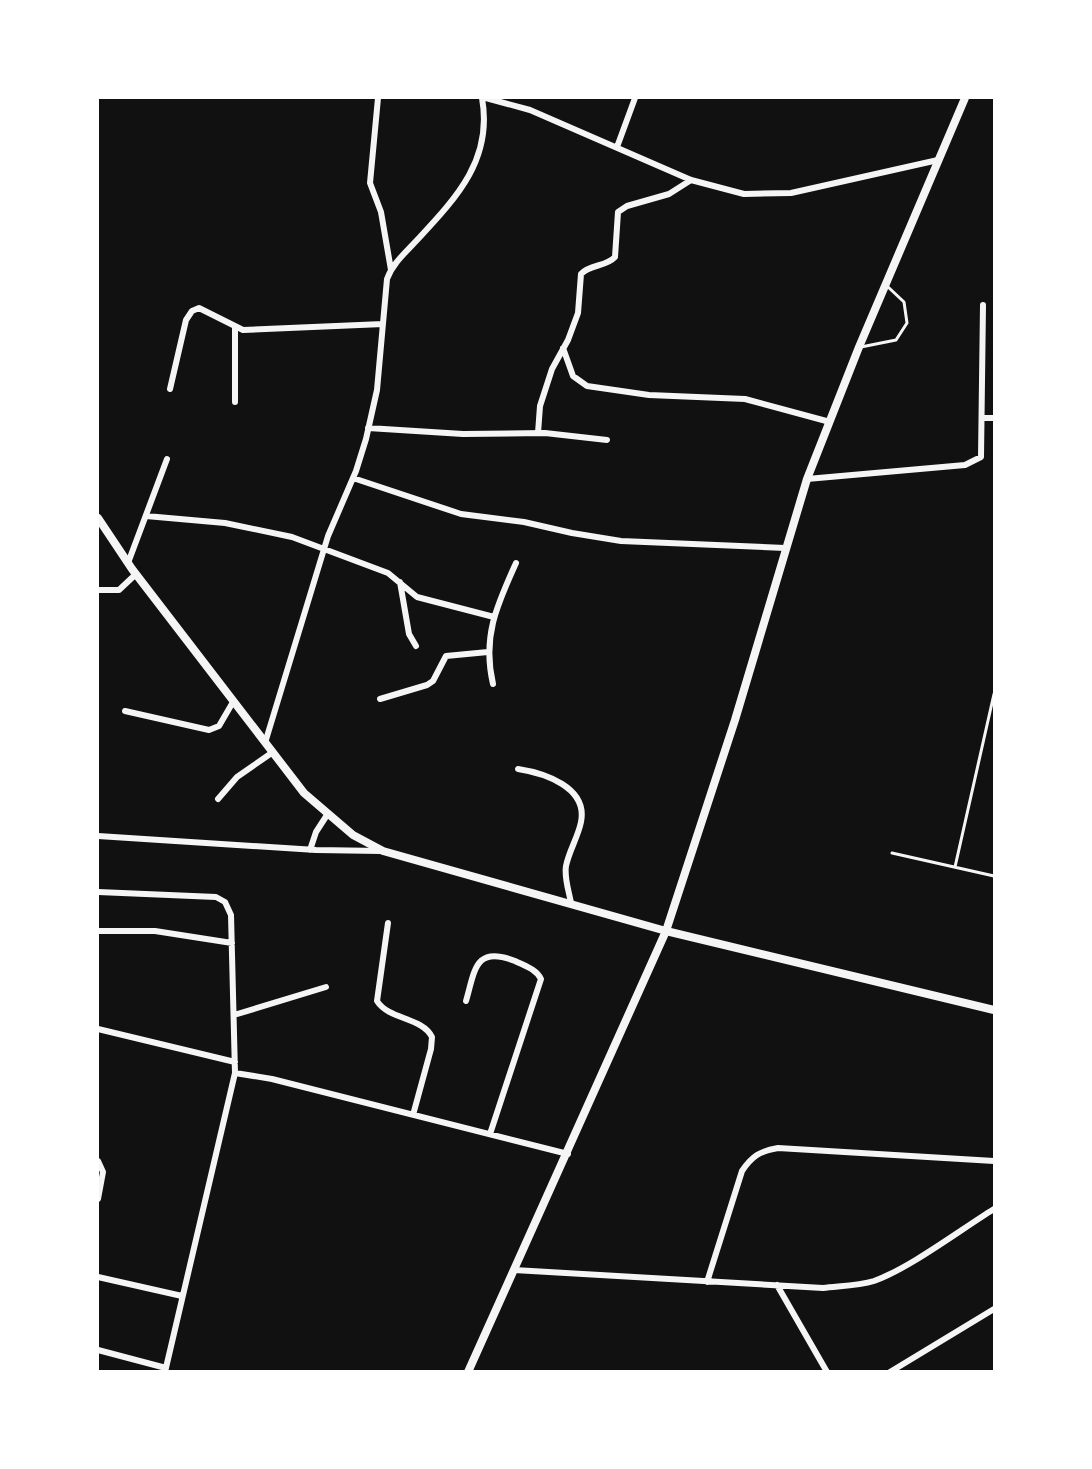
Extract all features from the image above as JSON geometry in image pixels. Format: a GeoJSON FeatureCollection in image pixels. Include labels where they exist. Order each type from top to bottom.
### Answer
{"type":"FeatureCollection","features":[{"type":"Feature","properties":{"kind":"main road"},"geometry":{"type":"LineString","coordinates":[[468,1371],[568,1154],[666,931],[742,697],[807,479],[859,347],[964,98]]}},
{"type":"Feature","properties":{"kind":"street"},"geometry":{"type":"LineString","coordinates":[[266,743],[323,551],[353,478],[377,390],[391,270],[381,212],[370,183],[378,98]]}},
{"type":"Feature","properties":{"kind":"street"},"geometry":{"type":"LineString","coordinates":[[391,270],[446,208],[469,178],[484,126],[482,98]]}},
{"type":"Feature","properties":{"kind":"street"},"geometry":{"type":"LineString","coordinates":[[486,98],[530,110],[691,180],[744,194],[791,193],[938,160]]}},
{"type":"Feature","properties":{"kind":"street"},"geometry":{"type":"LineString","coordinates":[[617,147],[636,98]]}},
{"type":"Feature","properties":{"kind":"street"},"geometry":{"type":"LineString","coordinates":[[538,433],[540,406],[552,369],[578,313],[581,274],[592,267],[612,261],[615,257],[618,212],[627,206],[669,194],[691,180]]}},
{"type":"Feature","properties":{"kind":"street"},"geometry":{"type":"LineString","coordinates":[[807,479],[965,465],[975,462],[983,450],[983,305]]}},
{"type":"Feature","properties":{"kind":"street"},"geometry":{"type":"LineString","coordinates":[[170,389],[186,320],[192,311],[199,308],[235,327],[253,330],[383,324]]}},
{"type":"Feature","properties":{"kind":"street"},"geometry":{"type":"LineString","coordinates":[[235,327],[235,402]]}},
{"type":"Feature","properties":{"kind":"street"},"geometry":{"type":"LineString","coordinates":[[563,348],[573,376],[587,386],[650,395],[746,399],[830,422]]}},
{"type":"Feature","properties":{"kind":"street"},"geometry":{"type":"LineString","coordinates":[[983,418],[994,418]]}},
{"type":"Feature","properties":{"kind":"street"},"geometry":{"type":"LineString","coordinates":[[368,428],[463,434],[538,433],[607,440]]}},
{"type":"Feature","properties":{"kind":"street"},"geometry":{"type":"LineString","coordinates":[[128,563],[167,459]]}},
{"type":"Feature","properties":{"kind":"street"},"geometry":{"type":"LineString","coordinates":[[353,478],[461,514],[524,522],[621,541],[786,548]]}},
{"type":"Feature","properties":{"kind":"street"},"geometry":{"type":"LineString","coordinates":[[146,516],[251,527],[292,537],[323,551],[388,573],[417,597],[494,617]]}},
{"type":"Feature","properties":{"kind":"street"},"geometry":{"type":"LineString","coordinates":[[98,518],[136,574],[304,793],[353,835],[383,851],[666,931],[994,1011]]}},
{"type":"Feature","properties":{"kind":"street"},"geometry":{"type":"LineString","coordinates":[[494,684],[488,652],[494,617],[516,563]]}},
{"type":"Feature","properties":{"kind":"street"},"geometry":{"type":"LineString","coordinates":[[98,590],[119,590],[136,574]]}},
{"type":"Feature","properties":{"kind":"street"},"geometry":{"type":"LineString","coordinates":[[400,582],[409,634],[416,646]]}},
{"type":"Feature","properties":{"kind":"street"},"geometry":{"type":"LineString","coordinates":[[380,699],[427,685],[433,681],[446,656],[488,652]]}},
{"type":"Feature","properties":{"kind":"street"},"geometry":{"type":"LineString","coordinates":[[125,711],[209,730],[219,726],[233,702]]}},
{"type":"Feature","properties":{"kind":"street"},"geometry":{"type":"LineString","coordinates":[[218,799],[237,777],[273,752]]}},
{"type":"Feature","properties":{"kind":"street"},"geometry":{"type":"LineString","coordinates":[[518,769],[538,772],[558,781],[580,807],[581,823],[566,867],[571,903]]}},
{"type":"Feature","properties":{"kind":"street"},"geometry":{"type":"LineString","coordinates":[[310,850],[316,832],[327,815]]}},
{"type":"Feature","properties":{"kind":"street"},"geometry":{"type":"LineString","coordinates":[[98,836],[310,850],[383,851]]}},
{"type":"Feature","properties":{"kind":"street"},"geometry":{"type":"LineString","coordinates":[[98,892],[216,897],[228,906],[232,943],[236,1062],[166,1370],[98,1350]]}},
{"type":"Feature","properties":{"kind":"street"},"geometry":{"type":"LineString","coordinates":[[388,923],[377,1001],[386,1011],[424,1028],[432,1037],[431,1049],[413,1115]]}},
{"type":"Feature","properties":{"kind":"street"},"geometry":{"type":"LineString","coordinates":[[98,931],[155,931],[232,943]]}},
{"type":"Feature","properties":{"kind":"street"},"geometry":{"type":"LineString","coordinates":[[466,1001],[476,967],[488,955],[495,954],[514,961],[537,972],[541,979],[490,1134]]}},
{"type":"Feature","properties":{"kind":"street"},"geometry":{"type":"LineString","coordinates":[[234,1015],[326,987]]}},
{"type":"Feature","properties":{"kind":"street"},"geometry":{"type":"LineString","coordinates":[[98,1029],[236,1062]]}},
{"type":"Feature","properties":{"kind":"street"},"geometry":{"type":"LineString","coordinates":[[235,1073],[272,1079],[568,1154]]}},
{"type":"Feature","properties":{"kind":"street"},"geometry":{"type":"LineString","coordinates":[[707,1282],[742,1171],[751,1158],[762,1150],[778,1148],[994,1161]]}},
{"type":"Feature","properties":{"kind":"street"},"geometry":{"type":"LineString","coordinates":[[98,1161],[103,1172],[98,1199]]}},
{"type":"Feature","properties":{"kind":"street"},"geometry":{"type":"LineString","coordinates":[[514,1270],[823,1288],[873,1281],[994,1209]]}},
{"type":"Feature","properties":{"kind":"street"},"geometry":{"type":"LineString","coordinates":[[98,1277],[182,1296]]}},
{"type":"Feature","properties":{"kind":"street"},"geometry":{"type":"LineString","coordinates":[[777,1286],[827,1371]]}},
{"type":"Feature","properties":{"kind":"street"},"geometry":{"type":"LineString","coordinates":[[890,1371],[994,1309]]}},
{"type":"Feature","properties":{"kind":"lane"},"geometry":{"type":"LineString","coordinates":[[859,347],[896,340],[904,329],[907,312],[904,302],[885,285]]}},
{"type":"Feature","properties":{"kind":"lane"},"geometry":{"type":"LineString","coordinates":[[955,867],[994,694]]}},
{"type":"Feature","properties":{"kind":"lane"},"geometry":{"type":"LineString","coordinates":[[891,853],[994,876]]}}]}
